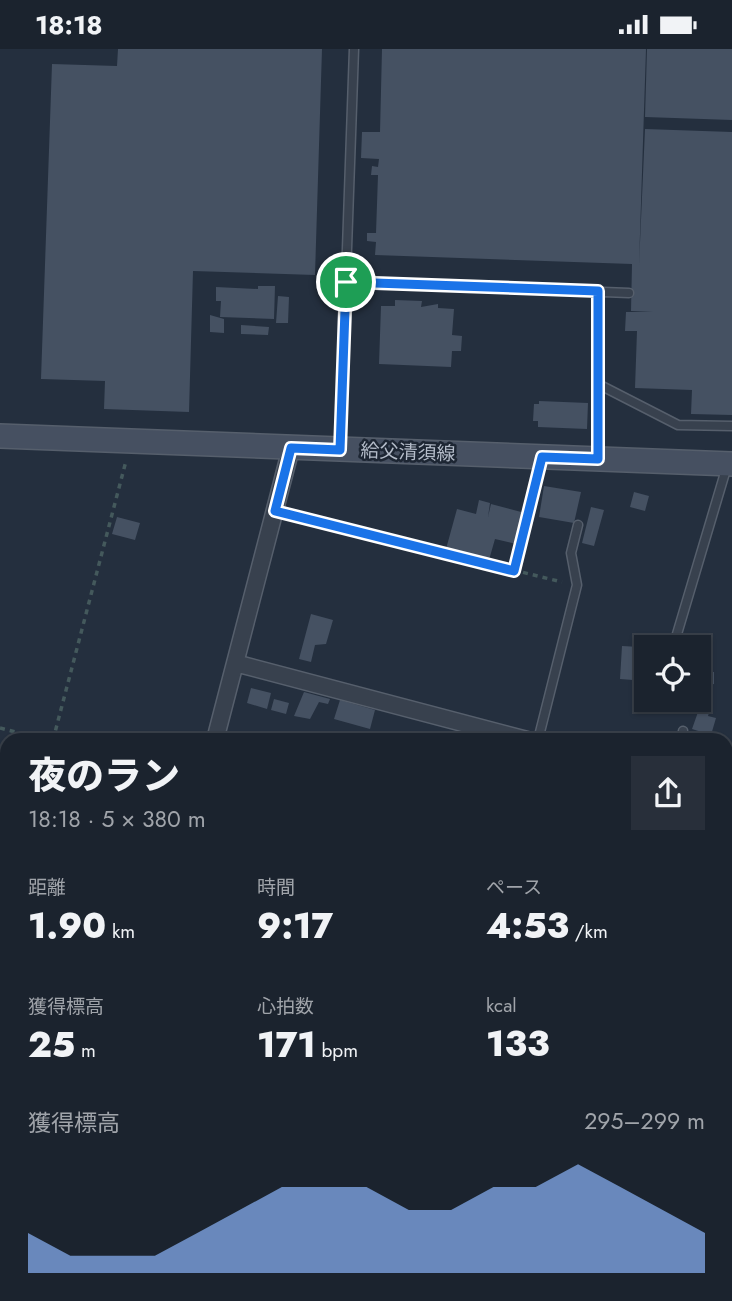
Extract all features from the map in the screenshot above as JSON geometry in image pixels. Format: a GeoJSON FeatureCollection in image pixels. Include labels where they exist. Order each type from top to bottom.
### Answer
{"type":"FeatureCollection","features":[{"type":"Feature","properties":{"kind":"main road","name":"給父清須線"},"geometry":{"type":"LineString","coordinates":[[0,436],[730,464]]}},
{"type":"Feature","properties":{"kind":"street"},"geometry":{"type":"LineString","coordinates":[[217,733],[291,448]]}},
{"type":"Feature","properties":{"kind":"street"},"geometry":{"type":"LineString","coordinates":[[235,663],[500,733]]}},
{"type":"Feature","properties":{"kind":"lane"},"geometry":{"type":"LineString","coordinates":[[340,450],[355,49]]}},
{"type":"Feature","properties":{"kind":"lane"},"geometry":{"type":"LineString","coordinates":[[346,282],[629,293]]}},
{"type":"Feature","properties":{"kind":"lane"},"geometry":{"type":"LineString","coordinates":[[598,291],[598,459]]}},
{"type":"Feature","properties":{"kind":"lane"},"geometry":{"type":"LineString","coordinates":[[598,384],[678,425],[732,426]]}},
{"type":"Feature","properties":{"kind":"lane"},"geometry":{"type":"LineString","coordinates":[[677,634],[730,464]]}},
{"type":"Feature","properties":{"kind":"lane"},"geometry":{"type":"LineString","coordinates":[[540,733],[577,585],[571,553],[578,525]]}},
{"type":"Feature","properties":{"kind":"path"},"geometry":{"type":"LineString","coordinates":[[55,733],[132,440]]}},
{"type":"Feature","properties":{"kind":"path"},"geometry":{"type":"LineString","coordinates":[[514,571],[542,457]]}},
{"type":"Feature","properties":{"kind":"path"},"geometry":{"type":"LineString","coordinates":[[275,511],[577,585]]}},
{"type":"Feature","properties":{"kind":"path"},"geometry":{"type":"LineString","coordinates":[[0,728],[19,733]]}},
{"type":"Feature","properties":{"kind":"building"},"geometry":{"type":"Polygon","coordinates":[[[118,49],[322,49],[315,275],[193,271],[189,412],[104,409],[105,381],[41,379],[52,64],[117,66],[118,49]]]}},
{"type":"Feature","properties":{"kind":"building"},"geometry":{"type":"Polygon","coordinates":[[[382,49],[646,49],[639,265],[645,129],[732,132],[732,415],[691,414],[692,390],[635,388],[637,331],[625,331],[626,312],[653,312],[631,311],[632,264],[375,255],[376,242],[367,241],[367,233],[376,233],[378,175],[371,175],[372,166],[378,167],[379,159],[361,158],[362,132],[380,132],[382,49]]]}},
{"type":"Feature","properties":{"kind":"building"},"geometry":{"type":"Polygon","coordinates":[[[647,49],[732,49],[732,120],[645,117],[647,49]]]}},
{"type":"Feature","properties":{"kind":"building"},"geometry":{"type":"Polygon","coordinates":[[[258,286],[275,286],[274,319],[220,317],[221,301],[216,301],[216,287],[258,289],[258,286]]]}},
{"type":"Feature","properties":{"kind":"building"},"geometry":{"type":"Polygon","coordinates":[[[278,296],[289,297],[288,323],[276,323],[278,296]]]}},
{"type":"Feature","properties":{"kind":"building"},"geometry":{"type":"Polygon","coordinates":[[[395,300],[422,301],[421,307],[438,304],[438,308],[454,309],[452,335],[462,336],[461,351],[452,351],[451,367],[379,364],[381,306],[395,306],[395,300]]]}},
{"type":"Feature","properties":{"kind":"building"},"geometry":{"type":"Polygon","coordinates":[[[210,315],[224,319],[224,333],[210,332],[210,315]]]}},
{"type":"Feature","properties":{"kind":"building"},"geometry":{"type":"Polygon","coordinates":[[[241,325],[269,327],[268,335],[241,334],[241,325]]]}},
{"type":"Feature","properties":{"kind":"building"},"geometry":{"type":"Polygon","coordinates":[[[539,401],[588,403],[587,429],[538,427],[538,421],[533,421],[534,404],[539,404],[539,401]]]}},
{"type":"Feature","properties":{"kind":"building"},"geometry":{"type":"Polygon","coordinates":[[[544,486],[581,492],[574,523],[539,517],[544,486]]]}},
{"type":"Feature","properties":{"kind":"building"},"geometry":{"type":"Polygon","coordinates":[[[634,492],[649,496],[645,511],[630,507],[634,492]]]}},
{"type":"Feature","properties":{"kind":"building"},"geometry":{"type":"Polygon","coordinates":[[[479,500],[490,503],[488,517],[491,504],[525,513],[516,544],[495,539],[489,560],[446,549],[457,509],[476,514],[479,500]]]}},
{"type":"Feature","properties":{"kind":"building"},"geometry":{"type":"Polygon","coordinates":[[[591,507],[604,510],[594,546],[582,543],[591,507]]]}},
{"type":"Feature","properties":{"kind":"building"},"geometry":{"type":"Polygon","coordinates":[[[117,517],[140,523],[135,540],[112,534],[117,517]]]}},
{"type":"Feature","properties":{"kind":"building"},"geometry":{"type":"Polygon","coordinates":[[[311,614],[333,620],[326,644],[315,645],[311,662],[299,659],[311,614]]]}},
{"type":"Feature","properties":{"kind":"building"},"geometry":{"type":"Polygon","coordinates":[[[622,646],[634,647],[634,680],[620,679],[622,646]]]}},
{"type":"Feature","properties":{"kind":"building"},"geometry":{"type":"Polygon","coordinates":[[[711,672],[714,672],[714,684],[711,684],[711,672]]]}},
{"type":"Feature","properties":{"kind":"building"},"geometry":{"type":"Polygon","coordinates":[[[251,688],[271,693],[267,709],[247,703],[251,688]]]}},
{"type":"Feature","properties":{"kind":"building"},"geometry":{"type":"Polygon","coordinates":[[[304,692],[330,699],[328,704],[319,702],[310,719],[294,716],[304,692]]]}},
{"type":"Feature","properties":{"kind":"building"},"geometry":{"type":"Polygon","coordinates":[[[274,699],[289,703],[286,714],[271,710],[274,699]]]}},
{"type":"Feature","properties":{"kind":"building"},"geometry":{"type":"Polygon","coordinates":[[[340,700],[375,710],[370,729],[334,719],[340,700]]]}},
{"type":"Feature","properties":{"kind":"building"},"geometry":{"type":"Polygon","coordinates":[[[698,712],[709,712],[708,716],[716,718],[712,733],[692,729],[698,712]]]}},
{"type":"Feature","properties":{"kind":"route"},"geometry":{"type":"LineString","coordinates":[[346,282],[598,291],[598,459],[542,457],[514,571],[275,511],[291,448],[340,450],[346,282]]}}]}
